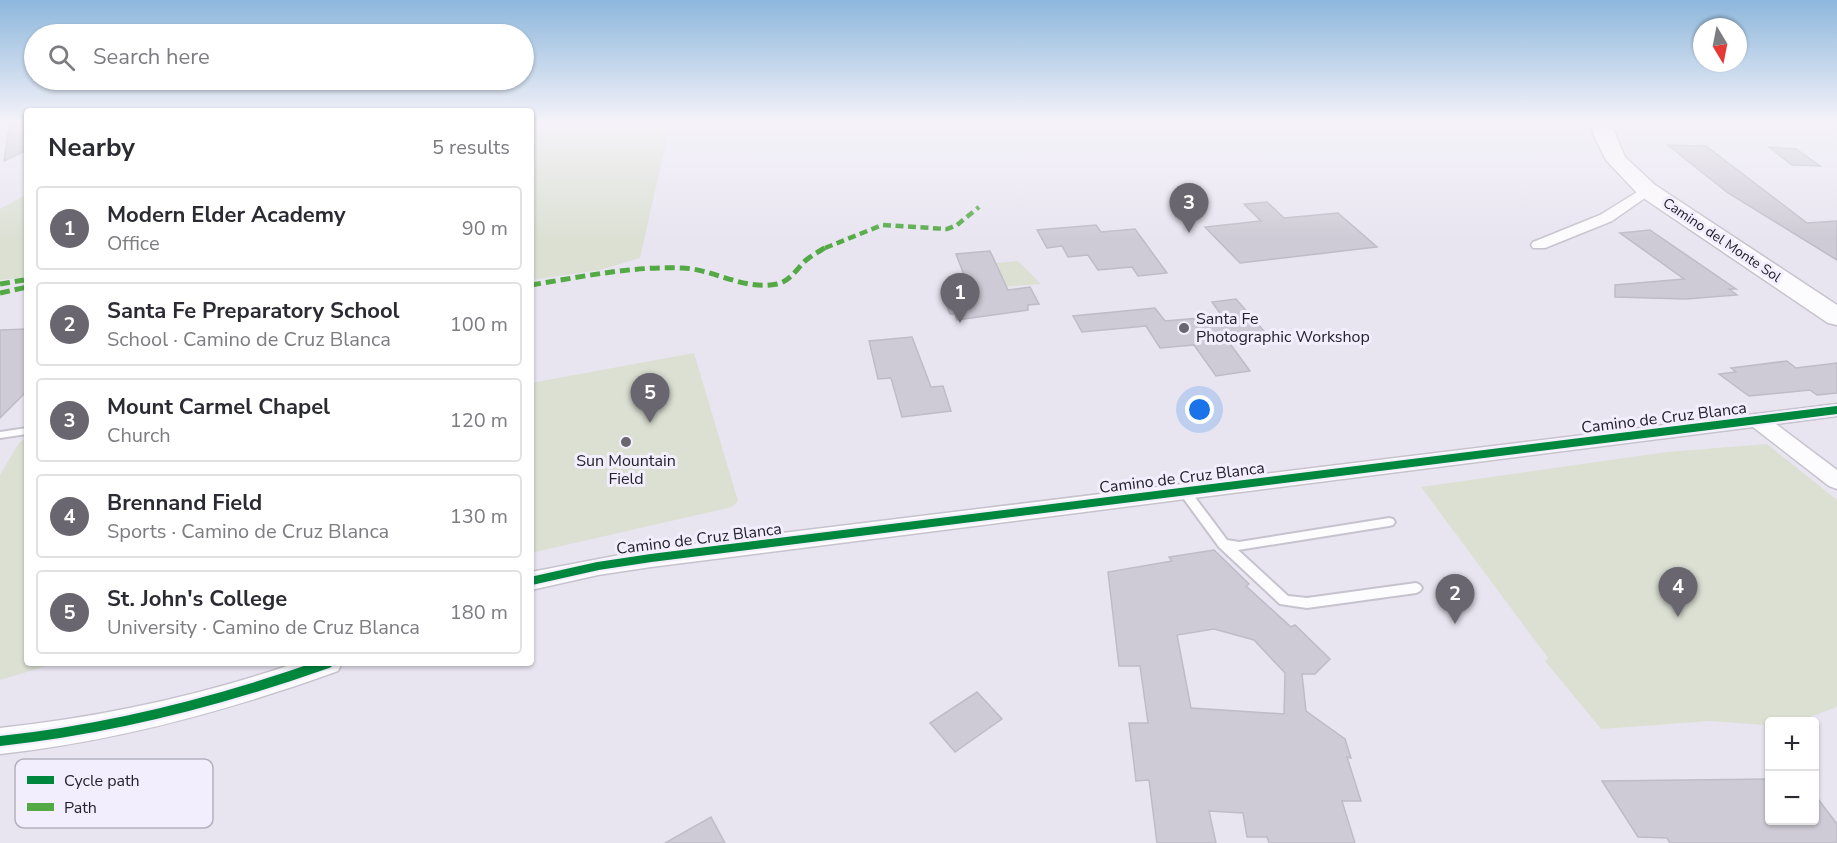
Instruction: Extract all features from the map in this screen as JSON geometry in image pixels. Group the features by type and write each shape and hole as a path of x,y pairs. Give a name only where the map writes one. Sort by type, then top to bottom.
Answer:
{"street":[{"name":"Camino del Monte Sol","path":"1617,160 1647,190 1837,317"},
{"path":"1539,245 1606,218 1647,190"},
{"name":"Camino de Cruz Blanca","path":"534,580 598,566 651,558 1837,410"},
{"path":"1757,420 1837,481"},
{"path":"0,741 83,732 141,720 256,689 320,666"}],"lane":[{"path":"0,435 24,431"},
{"path":"1184,491 1223,544 1285,601 1307,603 1416,588"},
{"path":"1223,544 1239,546 1389,522"}],"shaded area":[{"path":"534,160 662,160 640,258 600,270 534,280"},
{"path":"24,196 24,277 0,280 0,209"},
{"path":"1018,261 1041,284 1000,287 996,263"},
{"name":"Sun Mountain Field","path":"694,353 738,501 732,507 534,552 534,382"},
{"path":"24,440 24,666 47,666 0,680 0,475 19,443"},
{"path":"1767,444 1837,500 1837,707 1810,717 1765,717 1764,725 1710,721 1601,729 1545,661 1548,658 1421,487 1667,452"}],"building":[{"path":"1687,160 1725,160 1807,223 1837,221 1837,260 1728,193"},
{"path":"1786,160 1812,160 1820,166 1792,165"},
{"path":"1267,202 1284,218 1338,213 1377,247 1240,263 1205,227 1261,221 1244,204"},
{"path":"1096,225 1101,232 1135,229 1167,273 1138,276 1132,267 1098,270 1088,255 1068,257 1062,246 1047,248 1037,230"},
{"path":"1650,230 1736,289 1729,289 1737,295 1686,299 1615,297 1615,285 1684,279 1620,233"},
{"path":"990,251 1008,290 1030,287 1039,304 1028,305 1028,310 957,320 955,314 950,314 944,299 971,293 956,254"},
{"path":"1236,299 1269,337 1228,341 1250,371 1216,376 1194,345 1160,348 1146,326 1082,332 1073,316 1155,308 1165,321 1222,316 1212,302"},
{"path":"24,329 24,394 0,418 0,330"},
{"path":"912,337 931,387 943,386 951,411 902,417 891,378 878,379 869,341"},
{"path":"1787,361 1796,368 1837,363 1837,393 1817,395 1810,390 1749,396 1719,374 1736,372 1731,368"},
{"path":"1214,550 1249,584 1246,586 1291,627 1295,625 1330,659 1315,674 1302,674 1306,711 1345,739 1351,758 1347,757 1361,801 1342,801 1355,843 1269,843 1267,837 1247,837 1243,813 1209,811 1216,843 1157,843 1149,780 1136,781 1129,723 1148,723 1140,666 1119,666 1108,572 1172,561 1169,557","holes":["1214,629 1254,640 1285,673 1284,714 1191,708 1177,635"]},
{"path":"977,692 1002,719 955,752 930,723"},
{"path":"1765,779 1765,825 1819,825 1819,800 1837,824 1837,843 1670,843 1667,838 1638,837 1602,781"},
{"path":"711,817 725,843 665,843"}],"marked path":[{"path":"534,285 608,273 665,268 708,272 754,285 777,284 787,280 816,253 853,235 891,224 947,229 957,225 979,207"},
{"path":"0,284 24,280"},
{"path":"0,293 24,288"}],"cycle path":[{"path":"534,580 598,566 651,558 1837,410"},
{"path":"0,741 84,730 167,713 248,690 319,666"}],"place":[{"name":"Mount Carmel Chapel","path":"1189,233"},
{"name":"Modern Elder Academy","path":"960,323"},
{"name":"Santa Fe Photographic Workshop","path":"1184,328"},
{"name":"St. John's College","path":"650,423"},
{"name":"Sun Mountain Field","path":"626,442"},
{"name":"Brennand Field","path":"1678,617"},
{"name":"Santa Fe Preparatory School","path":"1455,624"}]}
